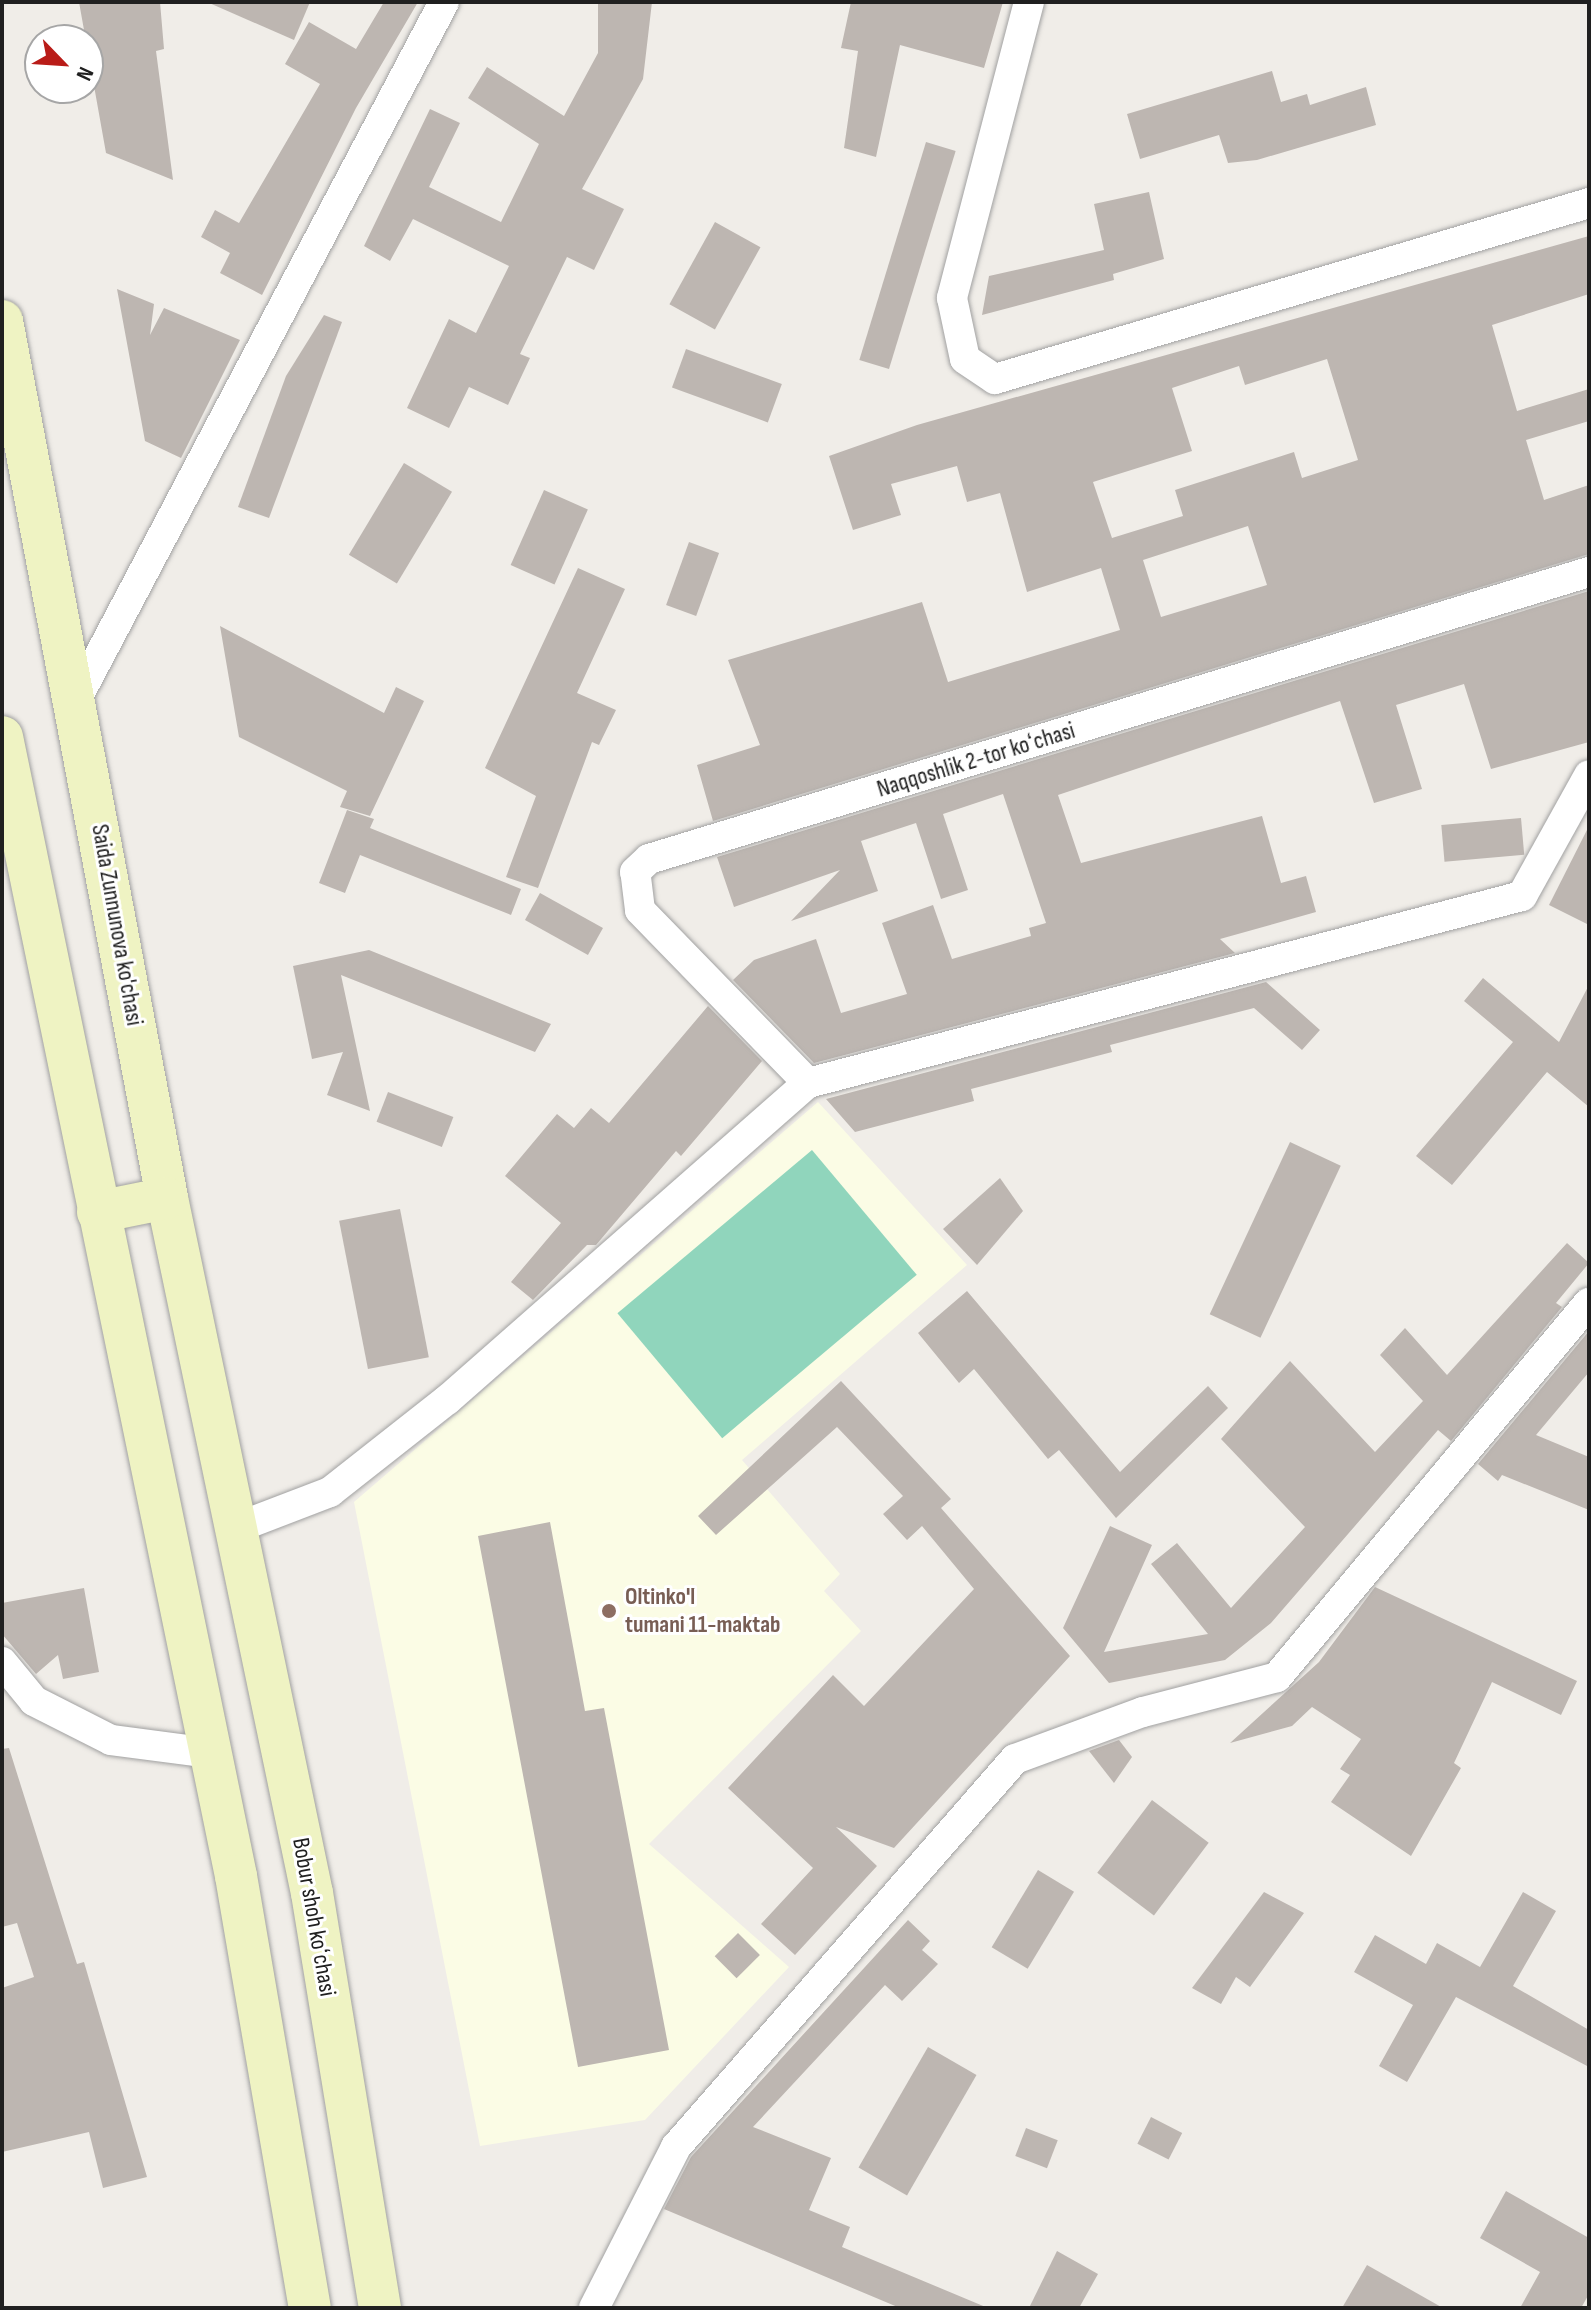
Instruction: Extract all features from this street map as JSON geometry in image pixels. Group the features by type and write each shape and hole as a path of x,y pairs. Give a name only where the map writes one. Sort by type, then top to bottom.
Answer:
{"main road":[{"name":"Saida Zunnunova ko'chasi","path":"2,321 76,700 167,1198 236,1528"},
{"path":"2,737 211,1753 310,2308"},
{"path":"98,1212 167,1198"},
{"name":"Bobur shoh koʻchasi","path":"236,1528 312,1893 380,2308"}],"street":[{"path":"76,700 444,2"},
{"path":"1029,2 952,298 965,359 995,379 1589,203"},
{"name":"Naqqoshlik 2-tor koʻchasi","path":"808,1083 640,910 635,872 649,859 1589,572"},
{"path":"236,1528 330,1492 447,1400 808,1083 1522,896 1589,775"},
{"path":"594,2308 676,2147 1015,1759 1143,1712 1277,1677 1589,1303"},
{"path":"2,1662 34,1701 111,1740 211,1753"}],"shaded area":[{"name":"Oltinko'l tumani 11-maktab","path":"818,1102 967,1265 742,1460 840,1574 824,1591 861,1631 649,1844 789,1967 645,2120 480,2146 354,1502"}],"green space":[{"path":"812,1150 917,1275 722,1438 617,1313"}],"building":[{"path":"79,2 160,2 164,49 156,51 173,180 106,153 97,104 104,104 104,24 83,24"},
{"path":"207,2 310,2 294,40"},
{"path":"384,2 418,2 356,108 262,295 220,273 230,253 201,237 215,210 239,223 320,84 285,64 309,22 356,49"},
{"path":"598,2 652,2 643,79 582,189 624,209 594,270 567,257 520,354 530,358 508,405 469,387 449,428 407,408 449,319 476,333 509,266 413,219 390,261 364,246 430,109 460,123 429,187 501,222 539,144 468,98 487,67 564,116 598,53"},
{"path":"851,2 1003,2 984,68 900,45 876,157 844,148 858,51 841,48"},
{"path":"1272,71 1281,102 1307,94 1310,105 1366,87 1376,125 1257,160 1228,163 1219,135 1140,159 1127,114"},
{"path":"926,142 956,151 889,369 859,360"},
{"path":"1149,192 1164,259 1113,274 1114,280 982,315 989,276 1104,250 1094,204"},
{"path":"715,222 760,247 715,329 669,304"},
{"path":"1589,236 1589,294 1492,325 1517,411 1589,389 1589,421 1526,440 1544,500 1589,485 1589,554 713,821 697,765 760,745 728,660 922,602 948,682 1120,630 1101,568 1027,592 1000,493 967,502 957,466 891,484 901,515 853,530 829,456 917,425","holes":["1327,359 1358,460 1302,478 1294,452 1175,490 1183,516 1112,538 1093,482 1192,451 1172,388 1239,366 1245,385","1248,526 1267,585 1161,617 1143,560"]},
{"path":"117,289 154,304 150,335 164,308 240,340 181,458 145,441"},
{"path":"324,315 342,322 269,518 238,507 286,376"},
{"path":"686,349 782,384 768,422 672,388"},
{"path":"404,463 452,492 397,584 349,555"},
{"path":"544,490 588,510 554,584 511,565"},
{"path":"689,542 719,553 696,616 666,605"},
{"path":"578,568 625,589 577,693 616,710 599,745 592,742 538,888 506,877 536,796 485,768"},
{"path":"1589,591 1589,742 1491,769 1464,684 1396,705 1422,789 1374,803 1340,701 1058,795 1081,863 1262,816 1281,883 1306,876 1316,912 1220,939 1235,953 814,1063 733,980 754,960 816,939 841,1013 907,994 882,923 933,905 952,959 1031,936 1029,928 1046,923 1003,794 943,814 968,890 941,899 916,823 861,841 878,891 791,921 840,870 734,907 717,857"},
{"path":"220,626 384,713 396,687 424,701 370,816 340,807 347,791 239,737"},
{"path":"347,810 374,819 370,828 521,889 511,915 360,855 345,893 319,883"},
{"path":"1521,818 1524,855 1445,862 1441,825"},
{"path":"1589,826 1589,925 1549,905"},
{"path":"540,893 603,928 588,955 525,920"},
{"path":"369,950 551,1024 535,1052 341,975 370,1111 327,1095 343,1052 312,1059 293,966"},
{"path":"1483,978 1559,1042 1589,985 1589,1107 1547,1072 1452,1185 1416,1156 1513,1042 1464,1001"},
{"path":"1266,982 1320,1030 1302,1050 1254,1008 1110,1045 1112,1052 971,1089 974,1101 855,1132 826,1099"},
{"path":"708,1006 762,1061 681,1156 676,1151 596,1245 587,1245 533,1300 511,1282 561,1223 505,1176 557,1114 574,1128 591,1108 609,1123"},
{"path":"388,1092 453,1117 442,1147 377,1122"},
{"path":"1290,1142 1341,1166 1260,1338 1210,1314"},
{"path":"1000,1178 1023,1211 977,1265 943,1229"},
{"path":"400,1209 429,1357 368,1369 339,1221"},
{"path":"1567,1243 1589,1263 1556,1303 1562,1307 1451,1441 1438,1430 1271,1623 1225,1660 1109,1683 1063,1628 1110,1526 1152,1545 1104,1652 1208,1634 1151,1564 1177,1543 1231,1608 1305,1527 1221,1439 1290,1361 1375,1452 1423,1401 1380,1355 1405,1328 1447,1375"},
{"path":"967,1291 1120,1472 1208,1386 1228,1408 1116,1518 1059,1450 1048,1459 974,1369 959,1383 918,1333"},
{"path":"1589,1331 1589,1372 1536,1435 1589,1457 1589,1510 1502,1475 1498,1481 1478,1464"},
{"path":"841,1381 951,1499 941,1508 1070,1656 894,1848 836,1827 877,1866 795,1955 761,1924 813,1868 728,1788 833,1675 864,1706 974,1589 922,1526 907,1540 883,1514 903,1496 837,1427 716,1535 698,1516"},
{"path":"550,1522 585,1711 604,1708 669,2050 578,2067 478,1536"},
{"path":"1375,1587 1577,1681 1561,1715 1492,1682 1454,1763 1461,1768 1411,1856 1331,1802 1350,1775 1340,1769 1361,1739 1312,1707 1292,1726 1230,1743 1319,1662"},
{"path":"84,1588 99,1672 63,1679 58,1655 36,1674 2,1634 2,1603"},
{"path":"1119,1740 1132,1757 1114,1783 1089,1751"},
{"path":"9,1748 77,1964 84,1962 147,2177 103,2188 89,2132 2,2152 2,1988 34,1977 17,1923 2,1927 2,1749"},
{"path":"1152,1800 1209,1843 1154,1915 1097,1873"},
{"path":"1038,1870 1074,1892 1028,1969 992,1947"},
{"path":"1264,1892 1304,1913 1250,1987 1236,1977 1221,2004 1192,1988"},
{"path":"1523,1892 1556,1911 1513,1986 1589,2030 1589,2067 1456,1997 1407,2082 1379,2066 1413,2005 1354,1972 1375,1935 1426,1964 1437,1943 1480,1967"},
{"path":"908,1920 930,1941 922,1950 938,1964 902,2001 885,1985 753,2127 831,2158 809,2210 850,2227 842,2247 988,2308 900,2308 664,2209 691,2157"},
{"path":"738,1933 760,1955 737,1978 715,1956"},
{"path":"928,2047 976,2075 907,2195 859,2167"},
{"path":"1151,2117 1182,2133 1169,2160 1137,2144"},
{"path":"1026,2128 1058,2140 1047,2168 1015,2156"},
{"path":"1506,2191 1589,2238 1589,2294 1581,2308 1520,2308 1540,2272 1480,2238"},
{"path":"1057,2251 1098,2274 1079,2308 1029,2308"},
{"path":"1367,2265 1443,2308 1342,2308"}],"place":[{"name":"Oltinko'l tumani 11-maktab","path":"609,1611"}]}
